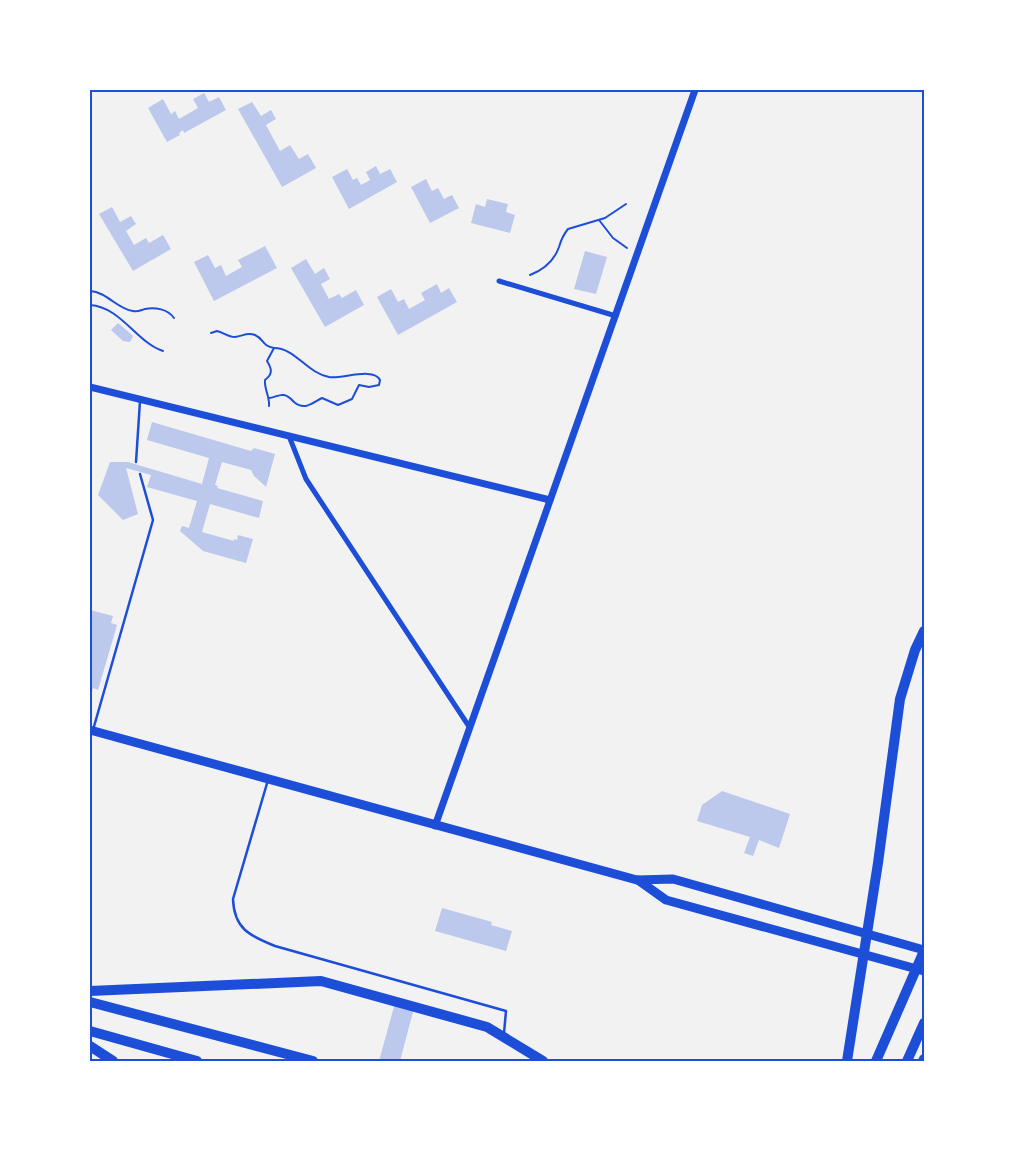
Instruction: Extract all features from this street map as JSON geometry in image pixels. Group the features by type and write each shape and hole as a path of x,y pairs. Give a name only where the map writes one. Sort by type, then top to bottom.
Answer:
{"highway":[{"path":"847,1061 878,863 900,699 915,650 924,631"},
{"path":"876,1061 924,951"},
{"path":"90,992 321,981 487,1027 543,1061"},
{"path":"90,1002 313,1061"},
{"path":"907,1061 924,1023"},
{"path":"90,1031 197,1061"},
{"path":"90,1046 113,1061"}],"main road":[{"path":"91,731 637,880 673,879 924,951"},
{"path":"637,880 666,900 924,971"}],"street":[{"path":"435,826 695,90"},
{"path":"499,282 616,316"},
{"path":"90,387 550,500"},
{"path":"289,436 306,479 470,728"}],"lane":[{"path":"136,462 140,399"},
{"path":"91,731 153,520 140,474"},
{"path":"268,780 233,899 238,924 261,940 275,946 506,1012 504,1037"}],"path":[{"path":"530,275 544,268 555,256 568,229 614,214 626,204"},
{"path":"599,220 613,238 628,248"},
{"path":"90,291 102,295 132,311 155,308 171,314 174,318"},
{"path":"90,305 110,311 144,340 164,351"},
{"path":"211,333 216,331 232,337 253,335 258,337 264,345 280,348 318,374 329,377 371,373 380,377 379,385 359,385 352,399 338,405 322,398 313,405 306,407 296,403 284,394 269,398"},
{"path":"269,406 265,380 270,376 272,369 267,360 274,348"}],"building":[{"path":"204,93 209,102 219,97 226,110 184,133 183,130 179,133 180,135 167,142 148,108 163,99 171,114 175,111 179,119 198,108 193,99"},
{"path":"252,102 261,116 271,110 276,119 266,125 280,151 290,145 299,159 308,154 316,168 282,187 238,109"},
{"path":"376,166 380,174 390,169 397,182 349,209 332,177 347,169 353,180 357,178 361,185 370,180 366,172"},
{"path":"426,179 432,191 438,188 444,199 452,195 459,208 430,223 411,187"},
{"path":"487,199 508,204 506,212 515,215 510,233 471,223 476,204 485,207"},
{"path":"112,207 120,222 131,216 136,224 126,231 134,245 146,238 149,243 163,235 171,249 133,271 99,214"},
{"path":"265,246 277,268 214,301 194,262 208,255 215,268 221,265 226,276 242,267 238,260"},
{"path":"585,251 607,257 596,294 574,289"},
{"path":"306,259 315,274 324,268 330,279 321,284 329,299 339,294 342,298 356,290 364,305 325,327 291,268"},
{"path":"437,284 441,293 449,288 457,302 398,335 377,297 391,289 398,302 404,299 409,309 425,300 421,293"},
{"path":"118,323 133,336 131,341 123,341 111,330"},
{"path":"152,422 251,451 254,448 275,454 266,487 254,476 251,470 222,462 215,485 218,486 217,488 263,501 259,518 210,504 202,532 234,541 234,539 237,540 238,535 253,539 246,563 203,551 180,531 182,526 189,528 197,501 147,487 151,475 126,468 138,514 123,520 98,495 110,462 128,462 202,484 209,458 147,440"},
{"path":"90,610 113,616 111,623 117,625 98,690 93,688 91,695"},
{"path":"722,791 790,814 779,848 759,840 753,856 744,853 750,837 697,821 702,805"},
{"path":"442,908 492,922 491,925 512,931 506,951 435,931"},
{"path":"395,1003 414,1008 400,1061 379,1061"}]}
